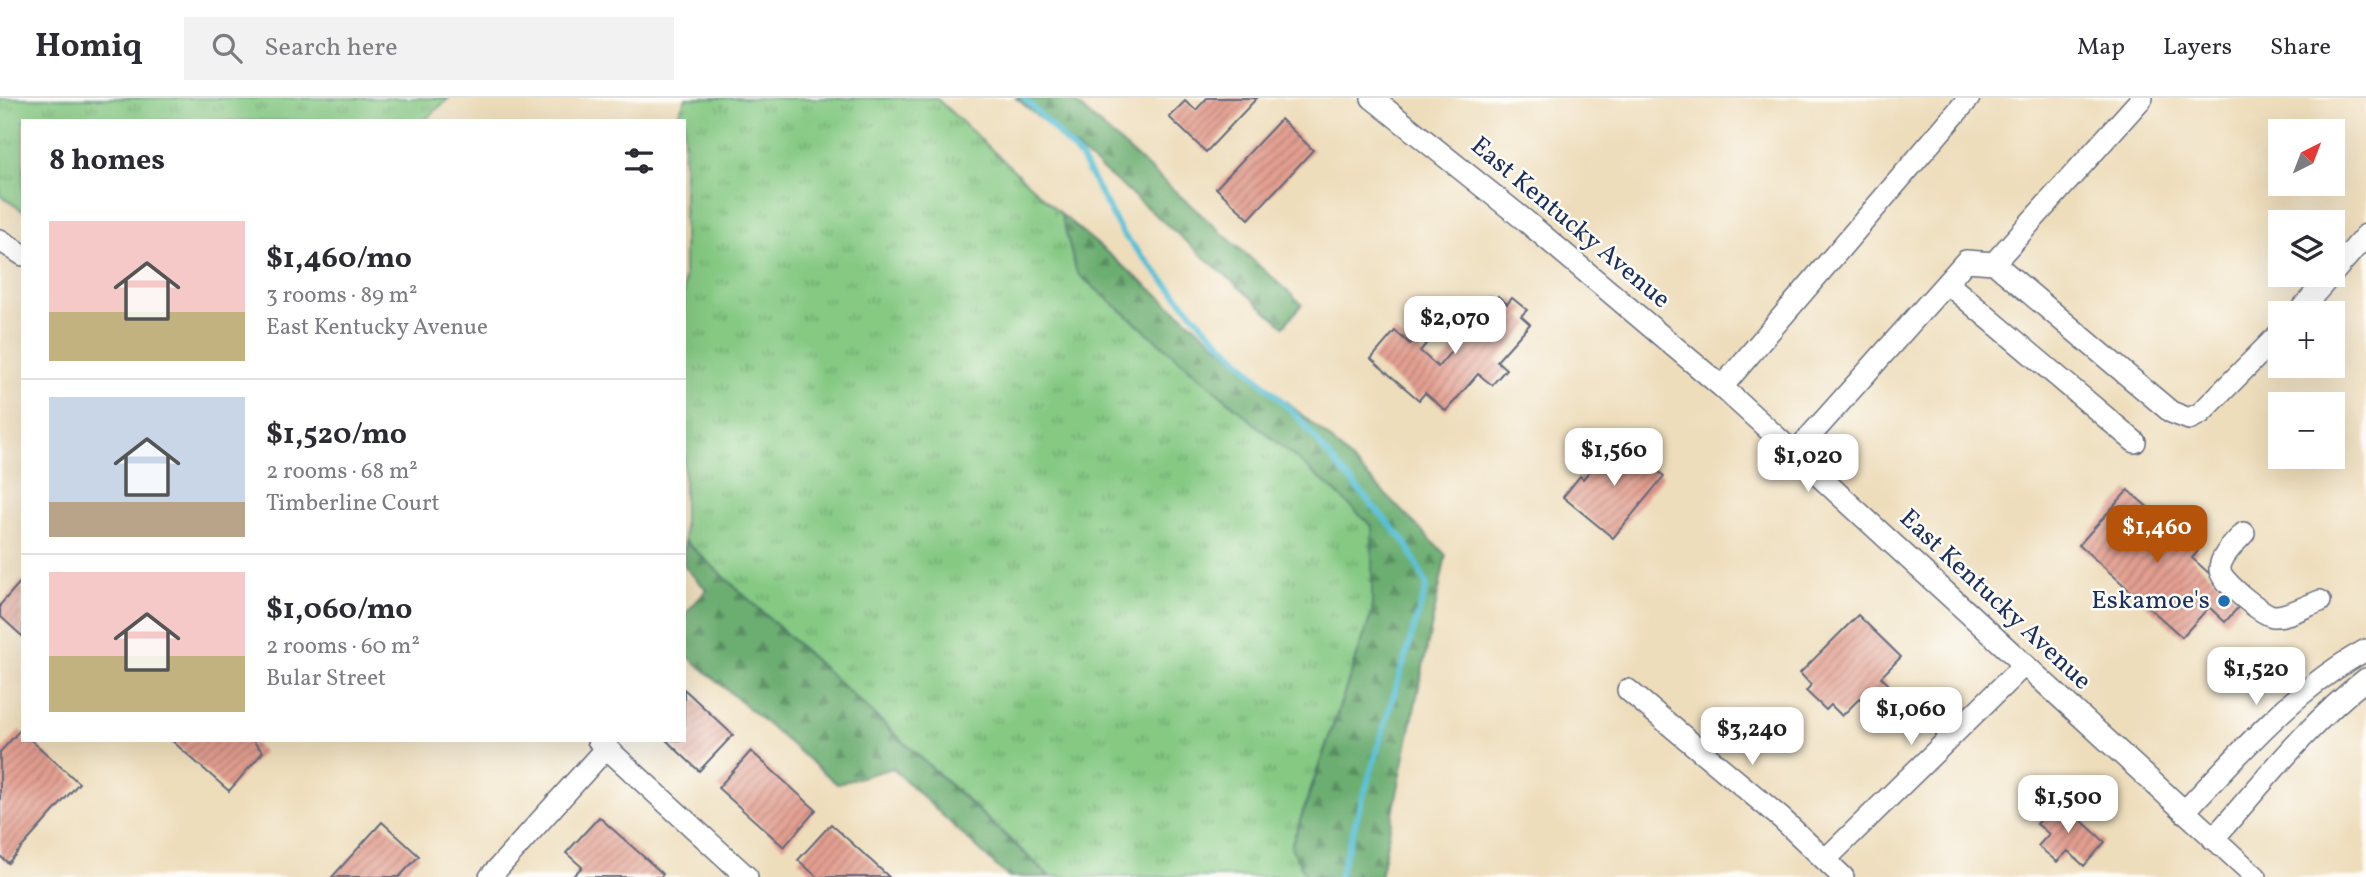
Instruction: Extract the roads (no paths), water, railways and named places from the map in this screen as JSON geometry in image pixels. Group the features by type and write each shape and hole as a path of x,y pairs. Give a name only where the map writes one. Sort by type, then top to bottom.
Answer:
{"street":[{"name":"East Kentucky Avenue","path":"1371,98 1527,222 1722,387 2256,877"},
{"path":"1722,387 1969,98"},
{"path":"1994,263 2142,98"},
{"path":"2345,259 2366,235"},
{"path":"0,240 21,254"},
{"path":"1794,454 1966,261 1994,263 2171,412 2189,419 2201,413 2268,345"},
{"path":"1947,283 2135,442"},
{"path":"2308,301 2321,287"},
{"path":"2244,533 2220,566 2220,573 2231,585 2260,611 2269,615 2281,615 2319,601"},
{"path":"2184,813 2271,722 2311,688 2366,650"},
{"path":"1826,859 2024,666"},
{"path":"2213,839 2320,719 2366,679"},
{"path":"1628,690 1782,819 1843,877"},
{"path":"490,877 602,744 747,877"}],"waterway":[{"path":"1024,98 1081,158 1122,233 1203,325 1298,417 1406,543 1427,585 1339,877"}],"place":[{"name":"Eskamoe's","path":"2224,601"}]}
